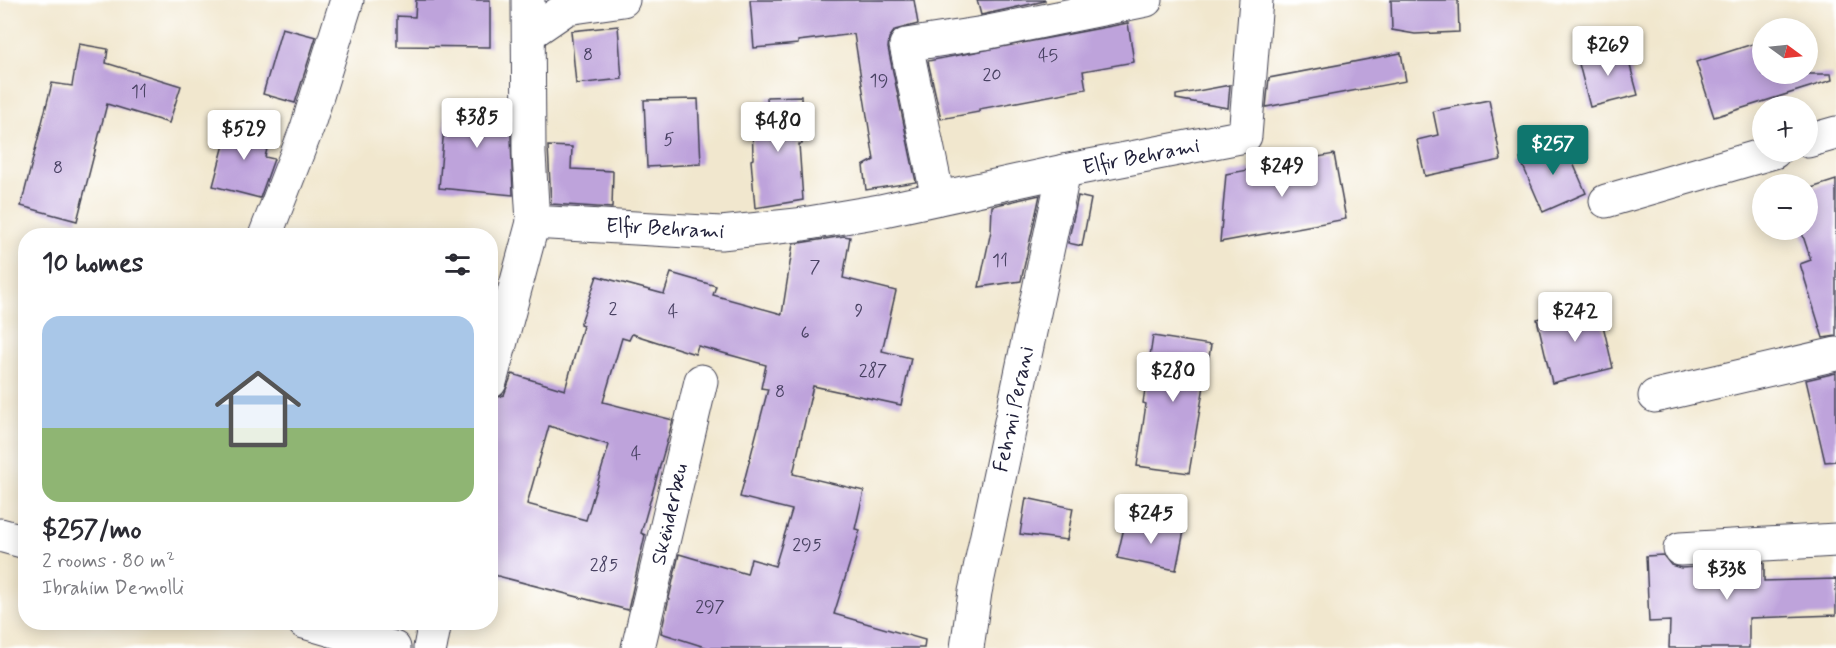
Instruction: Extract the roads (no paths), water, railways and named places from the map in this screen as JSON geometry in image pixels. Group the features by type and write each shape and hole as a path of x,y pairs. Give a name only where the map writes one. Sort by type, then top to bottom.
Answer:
{"street":[{"path":"268,228 307,128 347,0"},
{"path":"498,352 533,222 529,154 528,0"},
{"path":"530,34 567,8 623,0"},
{"path":"938,198 906,45 984,33 1146,0"},
{"name":"Elfir Behrami","path":"533,222 721,233 807,223 1245,136 1256,0"},
{"path":"1818,138 1836,133"},
{"path":"1606,201 1752,158"},
{"name":"Fehmi Perani","path":"967,648 975,592 1064,171"},
{"path":"1655,396 1836,354"},
{"name":"Skënderbeu","path":"638,648 701,381"},
{"path":"0,535 18,540"},
{"path":"1680,549 1836,540"},
{"path":"332,630 394,648"},
{"path":"430,648 433,630"}]}
